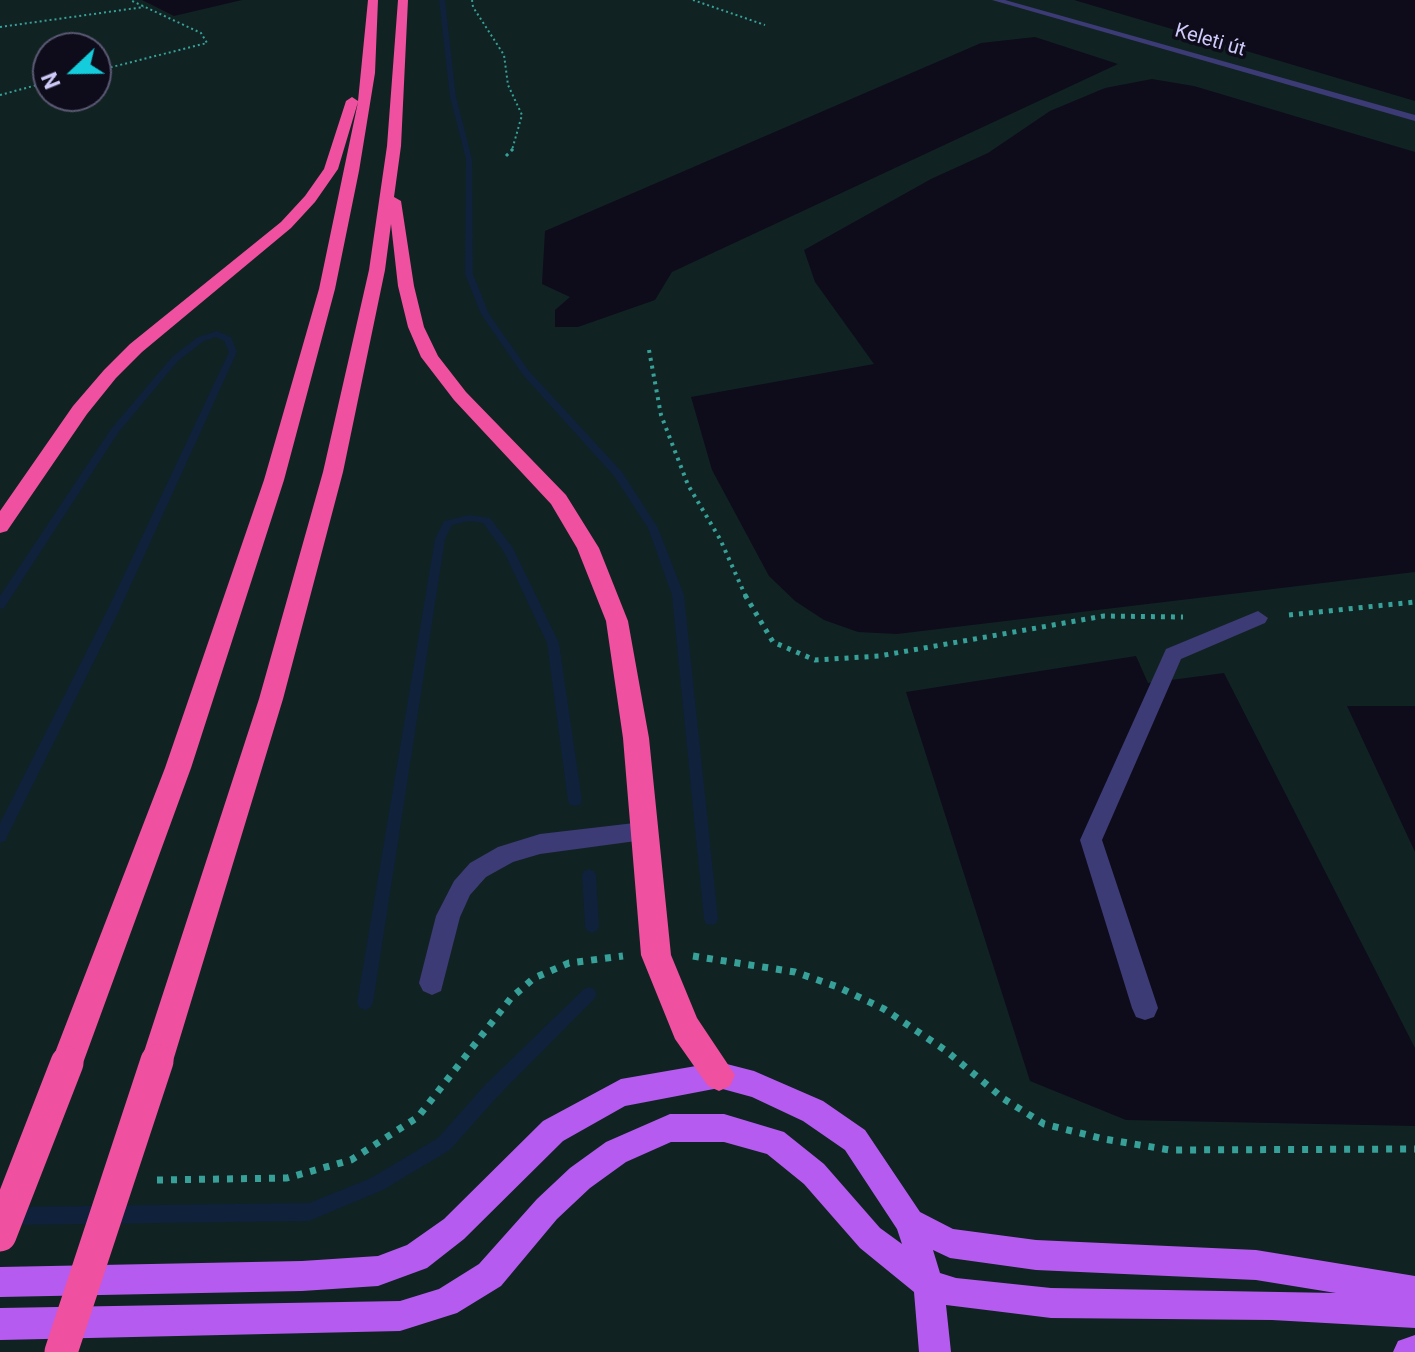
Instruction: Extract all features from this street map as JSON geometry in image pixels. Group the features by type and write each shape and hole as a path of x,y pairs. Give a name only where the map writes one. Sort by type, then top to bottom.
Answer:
{"highway":[{"path":"0,1235 178,768 274,480 327,289 369,73 373,0"},
{"path":"61,1352 271,699 333,472 377,270 401,74 403,0"},
{"path":"0,526 71,422 110,374 136,348 286,225 310,199 331,169 349,105 369,73"},
{"path":"390,179 405,262 406,286 416,327 430,357 460,396 559,500 588,548 617,621 636,738 656,955 686,1028 719,1075"}],"main road":[{"path":"0,1282 302,1276 378,1271 416,1257 454,1229 553,1131 621,1093 719,1075 754,1084 813,1111 855,1140 910,1222 928,1284 935,1352"},
{"path":"0,1324 400,1316 446,1302 490,1275 547,1209 580,1178 616,1152 670,1128 724,1128 774,1142 814,1174 870,1238 928,1284 956,1293 1051,1303 1272,1305 1415,1313"},
{"path":"910,1222 950,1243 1036,1255 1256,1265 1415,1291"},
{"path":"1409,1352 1415,1351"}],"street":[{"name":"Keleti út","path":"996,0 1415,118"},
{"path":"1145,1008 1091,840 1173,654 1258,618"},
{"path":"432,983 448,916 462,888 478,870 506,854 540,844 643,832"}],"path":[{"path":"112,67 207,43 201,33 130,0"},
{"path":"472,0 473,7 504,55 508,85 522,115 514,148 506,156"},
{"path":"693,0 765,25"},
{"path":"0,27 145,7"},
{"path":"0,95 32,86"},
{"path":"649,350 661,415 688,485 720,539 750,607 773,642 815,660 879,656 1104,616 1197,617"},
{"path":"1258,618 1415,602"}],"green space":[{"path":"0,0 142,0 174,16 242,0 1074,0 1415,101 1415,152 1194,86 1152,79 1105,88 1050,111 988,153 931,179 804,250 815,282 874,364 691,397 712,470 769,576 795,601 824,620 858,632 897,634 1415,572 1415,706 1347,706 1415,852 1415,1048 1224,673 1148,683 1136,656 906,692 1030,1081 1126,1120 1415,1126 1415,1352 0,1352","holes":["1035,37 1118,64 672,272 655,300 578,327 555,327 555,310 570,297 542,284 545,231 981,43"]}],"waterway":[{"path":"442,0 453,97 469,159 469,274 485,314 526,373 618,474 653,528 678,595 711,919"},
{"path":"0,605 114,431 175,359 201,339 217,334 228,339 233,352 113,611 0,837"},
{"path":"365,1003 440,539 448,523 469,518 486,520 509,551 553,643 575,801"},
{"path":"589,875 592,926"},
{"path":"11,1216 309,1212 377,1184 444,1144 491,1091 589,994"}]}
